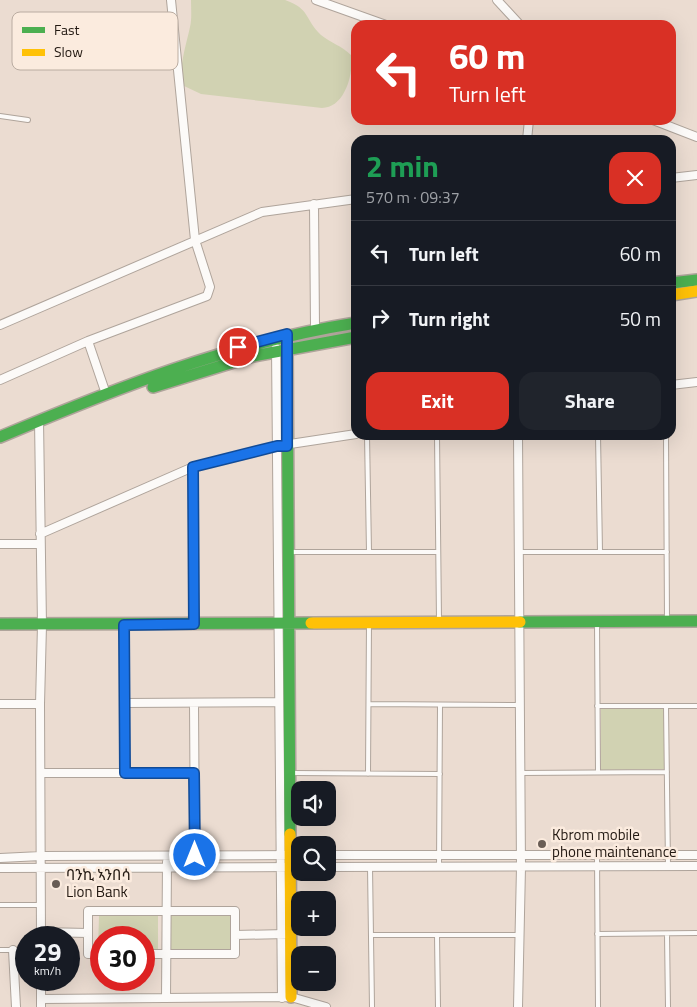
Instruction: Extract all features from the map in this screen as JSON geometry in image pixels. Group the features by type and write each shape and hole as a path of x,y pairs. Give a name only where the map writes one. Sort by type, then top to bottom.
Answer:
{"main road":[{"path":"676,282 697,280"},
{"path":"676,294 697,292"},
{"path":"0,447 39,425 106,394 188,362 281,335 351,324"},
{"path":"281,335 284,624 290,773 290,861 286,934 286,998"},
{"path":"0,437 177,378 282,348 351,338"},
{"path":"0,624 124,625 697,621"}],"street":[{"path":"316,0 372,20"},
{"path":"497,0 515,20"},
{"path":"0,380 88,341 207,296 210,287 195,240 178,70"},
{"path":"666,125 697,137"},
{"path":"676,177 697,175"},
{"path":"0,324 262,212 351,200"},
{"path":"314,204 315,328"},
{"path":"88,341 106,394"},
{"path":"676,384 697,382"},
{"path":"39,425 42,625 40,704 41,926"},
{"path":"40,534 193,467 282,446 351,435"},
{"path":"518,440 521,855 518,1007"},
{"path":"193,467 194,624"},
{"path":"0,544 40,544"},
{"path":"284,624 280,702 290,861"},
{"path":"124,625 125,773"},
{"path":"125,703 280,702"},
{"path":"194,703 195,855"},
{"path":"0,704 40,704"},
{"path":"41,774 194,773"},
{"path":"166,998 167,855"},
{"path":"0,858 195,855 290,861"},
{"path":"336,855 697,855"},
{"path":"0,868 167,868 290,861"},
{"path":"336,867 697,866"},
{"path":"90,954 88,954 88,911 235,911 235,954 155,954"},
{"path":"80,933 88,933"},
{"path":"235,935 286,934"},
{"path":"13,950 16,1007"},
{"path":"41,1003 166,998 286,998 326,1007"}],"lane":[{"path":"0,116 28,120"},
{"path":"367,440 369,552"},
{"path":"437,440 439,623"},
{"path":"598,440 600,552"},
{"path":"666,440 667,621"},
{"path":"283,552 438,552"},
{"path":"518,552 667,552"},
{"path":"596,622 598,772"},
{"path":"368,774 369,623"},
{"path":"369,704 520,705"},
{"path":"439,868 440,705"},
{"path":"597,706 697,706"},
{"path":"666,706 668,866"},
{"path":"520,773 667,772"},
{"path":"290,773 440,774"},
{"path":"597,855 598,1007"},
{"path":"370,867 372,1007"},
{"path":"0,905 41,905"},
{"path":"597,934 697,933"},
{"path":"667,934 668,1007"},
{"path":"371,935 519,935"},
{"path":"438,935 438,1007"},
{"path":"0,950 13,950"}],"green space":[{"path":"191,0 285,0 293,3 303,11 321,35 351,55 351,71 346,88 337,102 322,108 201,94 182,85 181,78 182,63 191,21"},
{"path":"601,709 664,709 664,769 601,770"},
{"path":"99,916 158,916 158,950 155,950 155,926 99,926"},
{"path":"171,916 230,916 230,949 171,949"}],"traffic: fast":[{"path":"676,282 697,280"},
{"path":"0,437 87,401 174,369 263,342 351,324"},
{"path":"153,387 253,356 351,338"},
{"path":"287,342 290,834"},
{"path":"520,622 697,621"},
{"path":"0,624 311,623"}],"traffic: slow":[{"path":"676,294 697,291"},
{"path":"311,623 520,622"},
{"path":"290,834 291,997"}],"place":[{"name":"Kbrom mobile phone maintenance","path":"542,844"},
{"name":"ባንኪ ኣንበሳ Lion Bank","path":"56,884"}],"route":[{"path":"195,855 194,773 125,773 124,625 194,624 193,467 277,446 287,446 287,334 238,347"}]}
